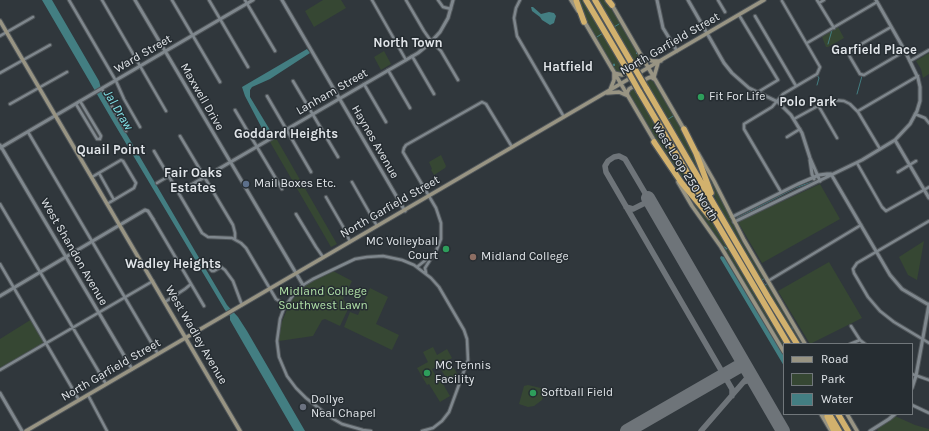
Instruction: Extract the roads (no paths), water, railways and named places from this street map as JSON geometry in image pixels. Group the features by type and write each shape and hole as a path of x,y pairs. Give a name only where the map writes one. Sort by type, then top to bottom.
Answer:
{"highway":[{"path":"576,0 584,22"},
{"path":"586,0 787,343"},
{"path":"595,0 797,343"},
{"path":"684,129 696,153 721,215"},
{"path":"654,142 681,182 723,234"},
{"path":"826,415 832,431"},
{"path":"830,415 839,431"},
{"path":"839,415 848,431"}],"main road":[{"name":"West Loop 250 North","path":"571,0 692,206 721,247 783,350"},
{"name":"North Garfield Street","path":"26,431 764,0"},
{"name":"West Loop 250 North","path":"610,2 714,181 734,222 804,343"},
{"name":"West Wadley Avenue","path":"0,22 240,431"},
{"path":"642,57 647,60 660,61 655,78 648,78 629,89 627,92 628,96 619,92 607,92 613,84 614,73 622,75 641,64 642,57"},
{"path":"822,415 832,431"},
{"path":"848,415 857,431"}],"street":[{"path":"69,0 116,81 124,99 140,127"},
{"path":"102,0 166,112"},
{"name":"Maxwell Drive","path":"135,0 295,274 303,285"},
{"path":"172,0 220,82"},
{"path":"209,0 248,67"},
{"name":"Ward Street","path":"1,147 166,52 246,2 253,0"},
{"name":"Haynes Avenue","path":"282,0 404,211"},
{"path":"372,0 406,60"},
{"path":"406,0 424,31 441,51 458,80"},
{"path":"438,0 443,6 451,9"},
{"name":"Lanham Street","path":"179,192 412,56 431,41 445,24 453,0"},
{"path":"520,0 515,11 514,18 517,36 564,118"},
{"path":"657,0 663,28 677,51"},
{"path":"688,0 732,72 742,83 776,101 785,108 794,119 806,142 811,169 816,183"},
{"path":"718,0 725,12"},
{"path":"824,0 818,2 834,28"},
{"path":"781,192 743,127 746,122 772,107 782,95 819,72 820,64 782,1"},
{"path":"732,217 781,192 818,176 831,174 856,163 880,149 895,140 906,129 919,105 920,94 918,76 876,1 834,28 807,43"},
{"path":"246,2 275,50"},
{"path":"739,15 778,80 758,92"},
{"path":"756,16 796,86"},
{"path":"0,36 33,17"},
{"path":"891,27 851,50 849,54 850,57 860,74 864,75 905,51"},
{"path":"0,73 50,45"},
{"path":"910,61 929,50"},
{"path":"412,56 434,94"},
{"path":"388,70 410,108"},
{"path":"10,104 67,72"},
{"path":"858,111 918,76"},
{"path":"293,81 338,157"},
{"path":"364,84 386,122"},
{"path":"102,89 126,131"},
{"path":"267,96 311,172"},
{"path":"794,119 829,100 838,100 850,104 858,111 880,149"},
{"path":"76,104 98,139 100,139 101,136 80,101"},
{"path":"427,274 425,268 439,245 442,229 439,213 403,152 406,145 482,102 486,104 512,148"},
{"path":"818,105 837,138"},
{"path":"235,110 282,189"},
{"path":"915,114 925,118 929,123"},
{"path":"786,137 800,129"},
{"path":"28,132 158,354"},
{"path":"180,136 233,225 235,239"},
{"path":"895,140 929,198"},
{"name":"West Shandon Avenue","path":"1,147 132,370"},
{"path":"154,151 205,236 235,239 241,243 246,248 276,299 286,305"},
{"path":"810,158 820,181"},
{"path":"92,177 121,160 136,183 134,188 107,204"},
{"path":"898,172 916,161"},
{"path":"856,163 882,207 886,211 929,187"},
{"path":"99,173 114,200"},
{"path":"734,222 794,192 829,177 831,174"},
{"path":"831,174 889,274 902,289 929,305 913,385"},
{"path":"157,183 169,176"},
{"path":"352,182 377,226"},
{"path":"326,197 345,230 350,242"},
{"path":"0,204 106,385"},
{"path":"0,296 145,210 148,211 153,219 204,306"},
{"path":"296,214 323,257"},
{"path":"929,221 857,263 854,268 854,274 868,297 880,311 894,322 929,342"},
{"path":"768,280 861,225"},
{"path":"417,268 433,255"},
{"path":"371,431 342,424 330,417 306,398 289,380 281,363 277,343 280,319 286,305 303,285 355,259 383,256 414,265 427,274 439,287 464,330 468,346 468,360 448,413 442,421 433,428 423,431"},
{"path":"0,264 80,400"},
{"path":"221,266 234,281 242,305"},
{"path":"0,370 153,281"},
{"path":"165,302 191,284"},
{"path":"851,326 864,343"},
{"path":"852,343 860,340"},
{"path":"913,374 929,380"},
{"path":"0,393 22,431"},
{"path":"88,395 107,431"},
{"path":"913,405 929,413"},
{"path":"870,431 894,415"}],"water":[{"path":"42,0 52,0 99,81 102,92 195,251 227,305 238,317 247,331 305,431 294,431 230,320 230,316 225,310"},
{"path":"531,7 541,14 549,12 554,13 556,16 554,23 550,25 542,20 532,11"},
{"path":"307,49 310,53 270,79 252,87 250,90 250,97 273,135 267,138 245,96 242,87"},
{"path":"721,256 724,257 783,354 783,364 720,258"}],"waterway":[{"path":"614,27 619,24"},
{"path":"828,44 832,30"},
{"path":"597,37 603,33"},
{"path":"637,52 638,53 637,54 636,53 637,52"},
{"path":"614,64 615,65 614,66 613,65 614,64"},
{"path":"817,75 819,78 817,85"},
{"path":"857,94 862,76"},
{"path":"667,120 673,116"},
{"path":"652,128 657,126"},
{"path":"813,171 815,175"},
{"path":"697,180 697,181 696,182 696,181 697,180"},
{"path":"737,218 795,188 812,182"},
{"path":"689,184 690,185 689,186 688,185 689,184"},
{"path":"724,247 725,247 727,249 725,249 724,247"},
{"path":"765,278 768,283 765,285 762,280 765,278"},
{"path":"793,326 794,328 792,328 793,326"}],"place":[{"name":"Fit For Life","path":"701,97"},
{"name":"Mail Boxes Etc.","path":"246,184"},
{"name":"MC Volleyball Court","path":"446,249"},
{"name":"Midland College","path":"473,257"},
{"name":"MC Tennis Facility","path":"427,373"},
{"name":"Softball Field","path":"533,393"},
{"name":"Dollye Neal Chapel","path":"303,407"}],"district":[{"name":"North Town","path":"408,43"},
{"name":"Garfield Place","path":"874,50"},
{"name":"Hatfield","path":"568,67"},
{"name":"Polo Park","path":"808,102"},
{"name":"Goddard Heights","path":"286,134"},
{"name":"Quail Point","path":"111,150"},
{"name":"Fair Oaks Estates","path":"193,180"},
{"name":"Wadley Heights","path":"173,264"}],"water label":[{"name":"Jal Draw","path":"118,110"}],"park label":[{"name":"Midland College Southwest Lawn","path":"323,299"}]}
